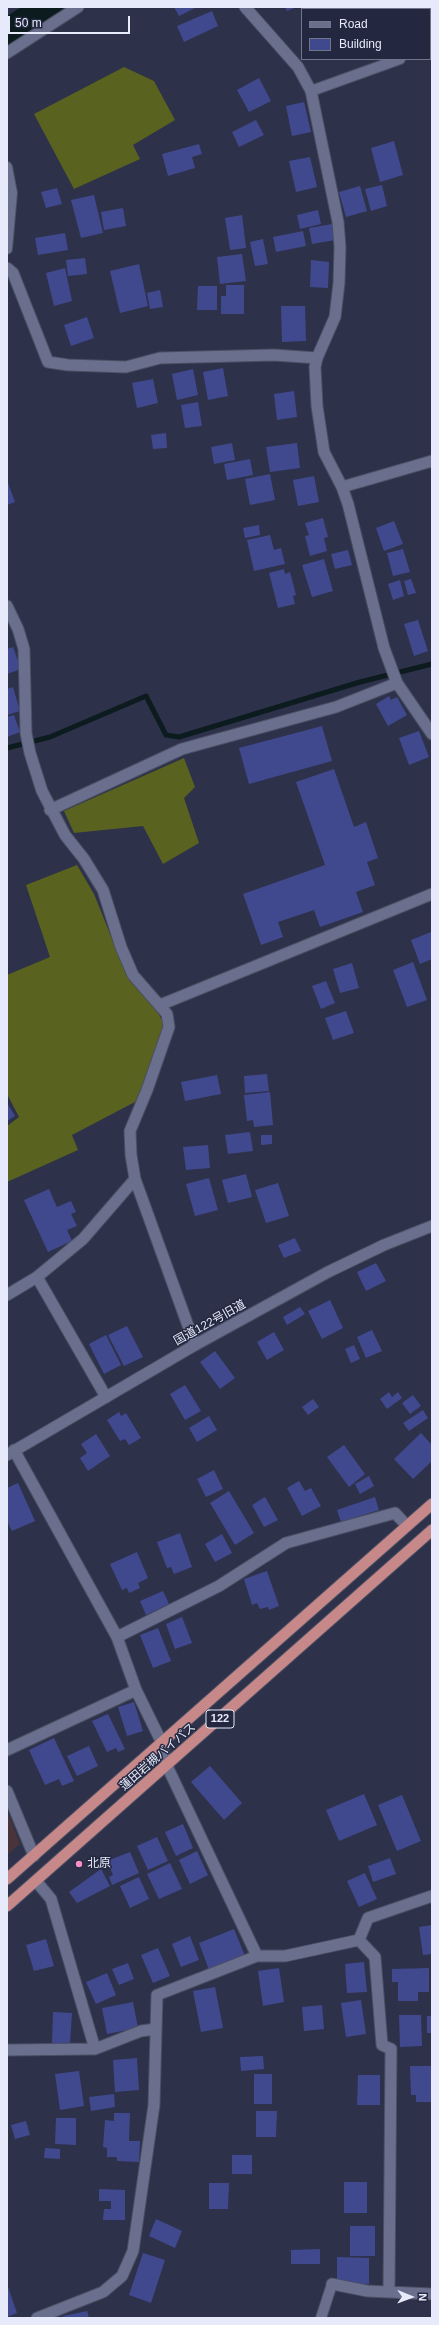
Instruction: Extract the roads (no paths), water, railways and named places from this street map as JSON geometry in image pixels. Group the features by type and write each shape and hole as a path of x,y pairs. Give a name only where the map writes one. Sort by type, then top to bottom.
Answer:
{"highway":[{"name":"蓮田岩槻バイパス","path":"7,1879 432,1504"},
{"name":"蓮田岩槻バイパス","path":"7,1906 168,1766 432,1530"}],"street":[{"path":"7,53 78,7"},
{"path":"245,7 298,67 310,91 338,222 340,247 339,283 335,317 317,358 315,367 317,406 324,452 342,487 384,648 397,683 432,734"},
{"path":"7,268 13,273 48,362 68,365 126,367 160,358 274,355 317,358"},
{"path":"342,487 432,461"},
{"path":"7,606 18,629 24,649 26,733 30,753 50,810 65,836 84,859 103,890 121,947 133,975 167,1014 169,1028 148,1090 130,1131 131,1155 135,1179 195,1345"},
{"path":"50,810 182,749 336,707 397,683"},
{"path":"160,1005 432,894"},
{"path":"7,1295 37,1277 84,1239 135,1179"},
{"name":"国道122号旧道","path":"10,1452 195,1345 328,1272 384,1245 432,1226"},
{"path":"37,1277 106,1397"},
{"path":"10,1452 117,1637 136,1690 161,1742 168,1766 257,1956"},
{"path":"117,1637 220,1586 286,1543 395,1513 407,1526"},
{"path":"7,1750 136,1690"},
{"path":"7,1791 34,1856"},
{"path":"36,1880 50,1899 95,2049"},
{"path":"359,1940 368,1918 432,1896"},
{"path":"37,2318 103,2292 122,2276 133,2251 154,2106 157,1995 257,1956 285,1956 359,1940"},
{"path":"359,1940 375,1957 382,2045 391,2049 389,2292"},
{"path":"7,2050 95,2049 141,2031 156,2028"},
{"path":"332,2284 389,2292 432,2294"}],"lane":[{"path":"310,91 397,60"},
{"path":"7,167 12,193 7,249"},
{"path":"321,2318 332,2284"}],"waterway":[{"path":"7,33 49,7"},
{"path":"7,748 50,737 146,696 166,735 179,737 360,682 432,664"}],"place":[{"name":"北原","path":"79,1864"}]}
